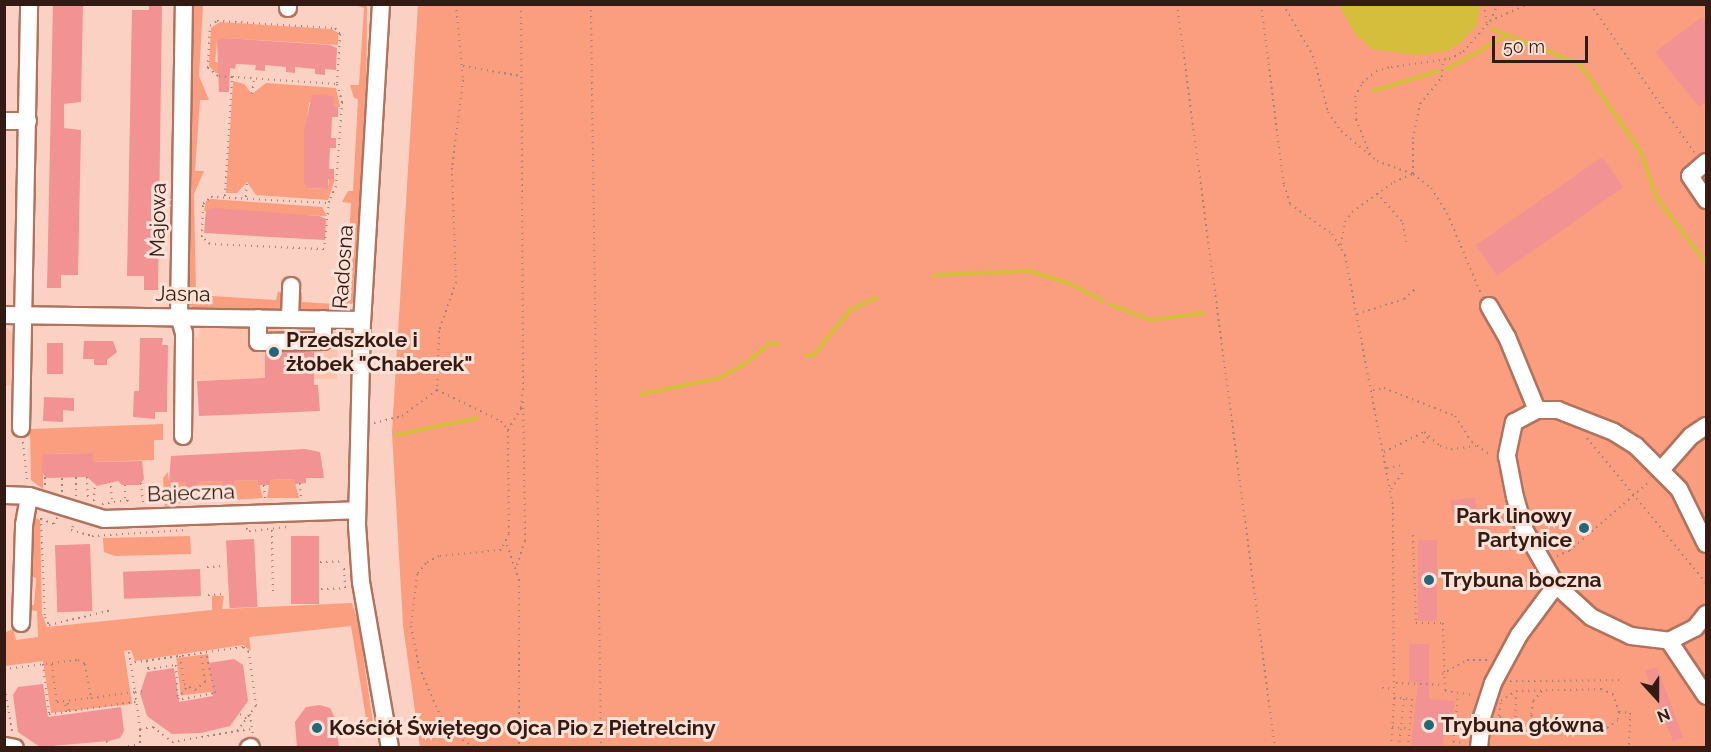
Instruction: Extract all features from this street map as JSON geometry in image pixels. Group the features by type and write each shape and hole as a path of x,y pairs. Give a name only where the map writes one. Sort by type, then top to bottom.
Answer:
{"street":[{"path":"21,428 29,4"},
{"name":"Majowa","path":"183,436 184,333 179,317 184,4"},
{"name":"Radosna","path":"381,4 362,320 357,510 366,603 390,747"},
{"path":"4,121 28,121"},
{"path":"1705,164 1690,176 1707,200"},
{"path":"290,319 291,286"},
{"path":"1489,306 1507,337 1537,410"},
{"name":"Jasna","path":"4,315 362,320"},
{"path":"258,318 258,342 323,341 323,319"},
{"path":"1707,544 1695,515 1679,489 1636,446 1577,415 1537,410 1514,422 1507,456 1524,529 1540,563 1556,585 1608,626 1631,636 1670,641 1695,628 1707,614"},
{"path":"1661,470 1691,436 1707,426"},
{"name":"Bajeczna","path":"4,495 32,495 104,519 357,510"},
{"path":"21,623 32,495"},
{"path":"1479,747 1488,698 1504,660 1556,585"},
{"path":"1670,641 1707,696"}],"path":[{"path":"393,420 419,406 437,390 439,331 456,282 452,168 463,66 456,4"},
{"path":"519,747 516,567 525,541 521,4"},
{"path":"591,4 600,747"},
{"path":"1177,4 1275,747"},
{"path":"1261,4 1290,204 1341,245"},
{"path":"1283,4 1313,56 1329,112 1341,131 1371,157 1413,174 1431,188 1447,213 1489,306"},
{"path":"1484,4 1487,25"},
{"path":"1371,157 1356,120 1355,97 1362,83 1376,71 1443,60 1463,52 1490,21 1497,4"},
{"path":"1490,21 1528,4"},
{"path":"1590,4 1705,164"},
{"path":"329,203 211,197 203,204 202,237 208,243 322,250 327,242 329,203 336,186 342,102 337,84 340,34 332,28 217,21 210,26 206,68 218,76 337,84"},
{"path":"1413,174 1413,139 1420,104 1442,77 1443,60"},
{"path":"463,66 521,76"},
{"path":"225,196 232,77"},
{"path":"252,94 254,79"},
{"path":"1390,747 1394,683 1390,490 1357,314 1341,245 1352,212 1377,193 1413,174"},
{"path":"246,198 247,182"},
{"path":"1377,193 1403,223 1406,242"},
{"path":"1357,314 1404,299 1415,289"},
{"path":"1372,390 1384,388 1455,416 1476,446 1484,453 1507,456"},
{"path":"437,390 501,421 508,430"},
{"path":"516,567 507,545 508,430 521,408 523,390"},
{"path":"1577,415 1576,423 1707,583"},
{"path":"21,428 32,495 41,519 45,617 49,625 112,610"},
{"path":"1384,452 1401,446 1411,436 1424,432 1451,449 1476,446"},
{"path":"1423,443 1429,436"},
{"path":"1387,469 1402,465"},
{"path":"1540,563 1569,551 1635,496 1661,470"},
{"path":"1390,490 1403,472"},
{"path":"32,495 45,476"},
{"path":"76,477 76,500"},
{"path":"87,477 88,504"},
{"path":"62,478 62,494"},
{"path":"141,483 143,509"},
{"path":"300,483 301,498"},
{"path":"94,506 95,484"},
{"path":"125,485 125,500"},
{"path":"264,485 265,500"},
{"path":"111,486 112,501"},
{"path":"228,486 229,501"},
{"path":"193,487 193,502"},
{"path":"272,530 273,591"},
{"path":"1413,535 1416,623 1443,623 1442,674 1445,691 1488,698"},
{"path":"476,747 447,731 419,668 411,626 413,592 417,574 439,556 493,552 507,545"},
{"path":"321,589 345,588 344,550"},
{"path":"320,562 344,561"},
{"path":"207,567 223,566"},
{"path":"208,595 223,594"},
{"path":"130,663 243,647 249,652 256,706 237,731"},
{"path":"116,747 140,746 140,729 129,652"},
{"path":"147,661 148,671 176,665 178,699 182,699 215,693 206,652"},
{"path":"186,688 203,686 201,653"},
{"path":"180,656 186,688 182,699"},
{"path":"4,669 78,660 85,664 91,698"},
{"path":"1442,674 1467,660 1504,660"},
{"path":"51,663 57,700 67,703 142,691"},
{"path":"43,664 49,714 66,712 67,703"},
{"path":"1497,676 1524,681 1622,680"},
{"path":"245,677 251,677"},
{"path":"4,681 12,734 10,743"},
{"path":"1394,683 1444,685"},
{"path":"1382,688 1394,689"},
{"path":"1543,690 1530,708 1536,724 1544,730"},
{"path":"1543,690 1609,690 1619,712 1618,720 1607,728 1544,730 1515,729 1503,723 1498,709 1507,694 1516,691 1543,690"},
{"path":"1515,729 1516,691"},
{"path":"1452,747 1458,693"},
{"path":"1394,698 1412,699 1408,747"},
{"path":"1399,747 1404,698"},
{"path":"67,703 69,711 136,702"},
{"path":"9,708 14,707"},
{"path":"1619,712 1630,712 1629,747"},
{"path":"240,714 247,719"},
{"path":"250,714 253,729 251,744"},
{"path":"156,730 159,726"},
{"path":"1392,727 1410,729"},
{"path":"339,735 339,728 354,733"},
{"path":"140,729 156,730 171,742 253,729"},
{"path":"201,731 202,737"},
{"path":"106,741 108,747"}],"shaded area":[{"path":"1480,4 1477,25 1460,43 1447,51 1417,55 1372,49 1355,34 1339,5"},
{"path":"189,5 203,5 199,76 209,100 200,100 195,171 204,171 194,194 196,295 276,300 278,291 285,296 282,310 194,309 187,302 189,77 193,74 193,51 189,41 193,36 194,14"},
{"path":"355,5 367,5 366,131 353,303 338,311 301,311 299,294 302,292 302,302 335,304 336,294 346,294 351,203 342,202 348,191 353,191 358,99 354,98 350,85 359,85 364,8"},
{"path":"418,5 1706,5 1706,747 420,747 403,625 392,432"},
{"path":"220,22 332,29 338,33 338,45 225,38 217,41 215,62 226,63 225,74 216,73 209,66 211,28"},
{"path":"233,81 244,84 252,94 266,83 336,88 340,107 333,107 333,96 309,103 304,144 306,188 328,189 329,179 335,179 328,200 256,195 247,182 237,193 226,193"},
{"path":"211,199 322,207 327,216 204,211 206,201"},
{"path":"4,326 12,333 11,385 5,385"},
{"path":"200,327 337,331 337,379 190,380 190,337 199,337"},
{"path":"163,424 163,440 154,440 154,460 93,462 92,453 43,454 43,489 31,480 30,429"},
{"path":"168,472 169,482 186,482 190,487 191,501 165,506 163,478"},
{"path":"294,479 299,498 267,498 270,480"},
{"path":"258,480 263,498 231,500 234,481"},
{"path":"222,481 226,499 195,501 198,482"},
{"path":"31,516 40,520 42,614 47,627 212,610 212,596 224,596 222,609 352,603 358,621 373,723 367,724 351,626 249,637 251,651 243,645 135,661 131,650 124,651 132,704 51,713 43,661 5,666 4,633 13,629 16,640 38,637 37,611 27,610 26,605 34,605 36,582 36,578 27,574 33,567"},
{"path":"190,536 191,554 115,556 104,552 103,538"},
{"path":"208,654 213,692 181,696 176,658"}],"building":[{"path":"53,4 83,4 81,102 64,104 64,128 81,130 78,275 61,275 61,288 47,288"},
{"path":"149,4 162,4 158,290 144,290 144,276 127,276 132,10 149,10"},
{"path":"1702,17 1707,24 1707,101 1699,107 1655,52"},
{"path":"224,38 330,45 337,48 336,70 325,69 325,75 315,74 315,69 295,67 295,73 286,72 286,67 265,65 265,71 255,70 256,65 236,64 235,69 230,68 229,92 219,92 217,40"},
{"path":"312,95 334,96 333,107 338,107 338,117 332,117 331,138 336,138 336,148 330,148 329,169 334,169 334,179 328,179 328,189 306,188 304,181 304,132"},
{"path":"1602,157 1623,187 1497,276 1476,245"},
{"path":"213,208 319,216 326,219 325,240 204,233 206,211"},
{"path":"140,338 163,338 162,345 168,345 167,412 155,412 155,419 133,417 134,391 139,391"},
{"path":"84,341 113,341 117,352 107,360 107,365 94,365 94,359 83,359"},
{"path":"47,343 63,343 63,374 47,374"},
{"path":"265,352 314,352 314,385 318,385 320,411 199,416 197,381 265,378"},
{"path":"44,397 74,398 74,411 63,410 63,422 43,421"},
{"path":"305,449 320,452 324,478 306,478 306,483 295,484 294,479 270,480 270,485 258,485 258,480 234,481 234,486 223,486 222,481 198,482 198,487 187,487 186,482 169,482 171,456"},
{"path":"93,453 93,462 142,461 144,479 139,485 122,485 118,481 97,486 87,477 47,478 42,473 43,454"},
{"path":"1475,497 1477,510 1452,514 1450,501"},
{"path":"1499,504 1506,523 1495,527 1488,508"},
{"path":"291,536 319,536 319,604 291,604"},
{"path":"254,539 258,607 230,608 226,540"},
{"name":"Trybuna boczna","path":"1418,540 1437,540 1437,621 1418,621"},
{"path":"90,544 92,611 57,612 55,545"},
{"path":"200,569 201,596 124,599 123,572"},
{"name":"Trybuna główna","path":"1409,644 1429,644 1429,699 1455,701 1453,718 1446,717 1443,747 1411,747 1418,682 1409,682"},
{"path":"234,659 243,665 248,701 230,726 201,733 172,734 147,716 140,693 147,672 174,668 179,702 213,696 209,663"},
{"path":"1657,667 1683,737 1673,741 1645,671"},
{"path":"43,684 48,717 121,707 124,731 120,738 40,747 18,732 13,695 18,687"},
{"name":"Kościół Świętego Ojca Pio z Pietrelciny","path":"320,705 330,708 334,716 339,747 297,747 295,722 306,707"}],"waterway":[{"path":"1492,29 1577,63 1641,152 1656,197 1706,263"},
{"path":"1447,69 1506,36"},
{"path":"1373,91 1438,71"},
{"path":"934,275 1029,271 1071,284 1103,301"},
{"path":"806,356 813,356 851,309 877,298"},
{"path":"1111,305 1151,320 1204,313"},
{"path":"642,394 719,378 746,363 770,343 778,344"},
{"path":"396,435 477,418"}],"place":[{"name":"Przedszkole i żłobek \"Chaberek\"","path":"274,352"},
{"name":"Park linowy Partynice","path":"1584,528"},
{"name":"Trybuna boczna","path":"1429,580"},
{"name":"Trybuna główna","path":"1429,725"},
{"name":"Kościół Świętego Ojca Pio z Pietrelciny","path":"317,728"}]}
